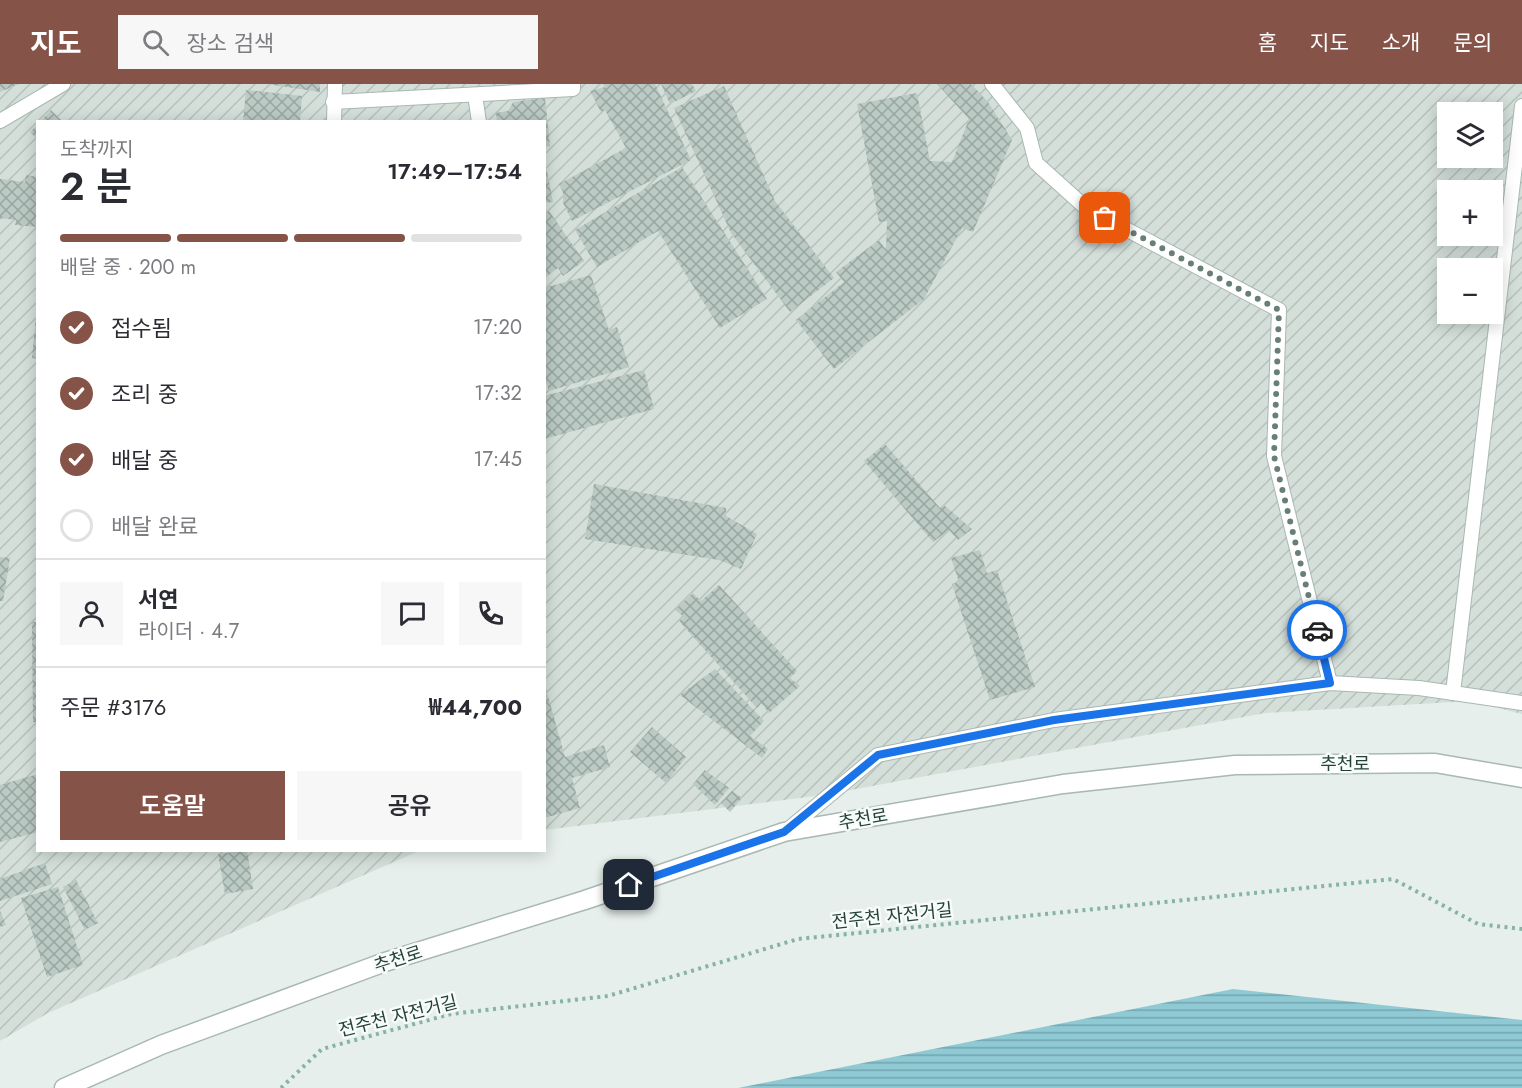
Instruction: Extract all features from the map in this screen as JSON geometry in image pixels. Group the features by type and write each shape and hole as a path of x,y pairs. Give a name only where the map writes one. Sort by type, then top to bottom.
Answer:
{"street":[{"name":"추천로","path":"64,1088 160,1045 385,962 585,900 784,832 1063,784 1235,765 1435,763 1522,778"}],"lane":[{"path":"0,121 63,84"},
{"path":"334,120 335,84"},
{"path":"333,102 573,90 573,84"},
{"path":"992,84 1027,128 1036,163 1086,207 1279,310 1274,456 1330,683"},
{"path":"475,94 480,120"},
{"path":"1453,693 1522,106"},
{"path":"784,832 878,755 1054,720 1330,683 1453,693 1522,703"}],"path":[{"name":"전주천 자전거길","path":"281,1088 322,1049 451,1014 608,996 798,939 1393,879 1478,924 1522,929"}],"shaded area":[{"path":"0,84 1522,84 1522,714 1470,701 1265,713 824,795 546,830 546,120 36,120 36,852 417,852 48,1013 0,1041"}],"water":[{"path":"1233,989 1522,1020 1522,1088 738,1088"}],"building":[{"path":"0,84 19,84 0,92"},
{"path":"267,84 320,84 320,92"},
{"path":"603,84 655,84 691,160 572,221 563,203 563,192 559,184 626,148 605,110 601,112 590,91 605,87"},
{"path":"661,84 692,84 696,91 670,104"},
{"path":"937,84 971,84 988,102 1012,140 973,232 962,228 924,299 834,369 796,320 844,282 836,272 879,240 886,250 887,221 879,222 857,104 917,93 930,161 952,162 969,119"},
{"path":"724,86 775,201 834,278 790,312 731,233 674,108"},
{"path":"246,90 302,96 300,120 243,120"},
{"path":"545,98 550,146 546,147 546,120 497,120 496,113 508,111 513,102"},
{"path":"51,110 61,120 42,120"},
{"path":"36,126 36,138 30,132"},
{"path":"546,166 553,202 546,203"},
{"path":"682,167 767,299 720,328 658,231 597,267 575,230"},
{"path":"26,175 36,177 36,227 15,225 16,220 0,218 0,179 25,182"},
{"path":"549,211 584,261 563,276 558,268 546,277 546,213"},
{"path":"591,275 609,330 617,327 629,367 549,391 546,382 546,287"},
{"path":"36,316 36,359 32,358"},
{"path":"644,370 654,409 546,438 546,395"},
{"path":"885,444 940,508 944,505 972,529 958,540 949,530 933,542 864,461"},
{"path":"594,484 726,508 726,516 757,534 741,569 719,560 585,539"},
{"path":"980,550 987,573 997,570 1035,687 990,700 952,584 959,582 951,558"},
{"path":"0,557 10,558 3,601 0,601"},
{"path":"719,585 797,671 790,678 800,686 769,713 761,703 757,708 679,621 684,617 675,610 693,593 701,601"},
{"path":"32,622 36,622 36,723 33,722"},
{"path":"715,669 764,721 750,736 768,749 762,758 680,695"},
{"path":"546,689 565,757 604,745 610,767 572,778 580,808 546,817"},
{"path":"652,727 686,757 666,783 630,752"},
{"path":"705,770 729,788 715,805 693,784"},
{"path":"36,775 36,833 0,842 0,785"},
{"path":"732,791 742,798 730,812 721,803"},
{"path":"247,852 253,889 225,894 218,854"},
{"path":"45,863 52,884 0,901 0,879"},
{"path":"76,880 98,923 85,930 63,887"},
{"path":"58,887 83,965 47,977 21,898"},
{"path":"0,911 6,925 0,927"}],"way so far":[{"path":"1105,218 1279,310 1274,456 1317,630"}],"route":[{"path":"629,885 784,832 878,755 1054,720 1330,683 1317,630"}]}
